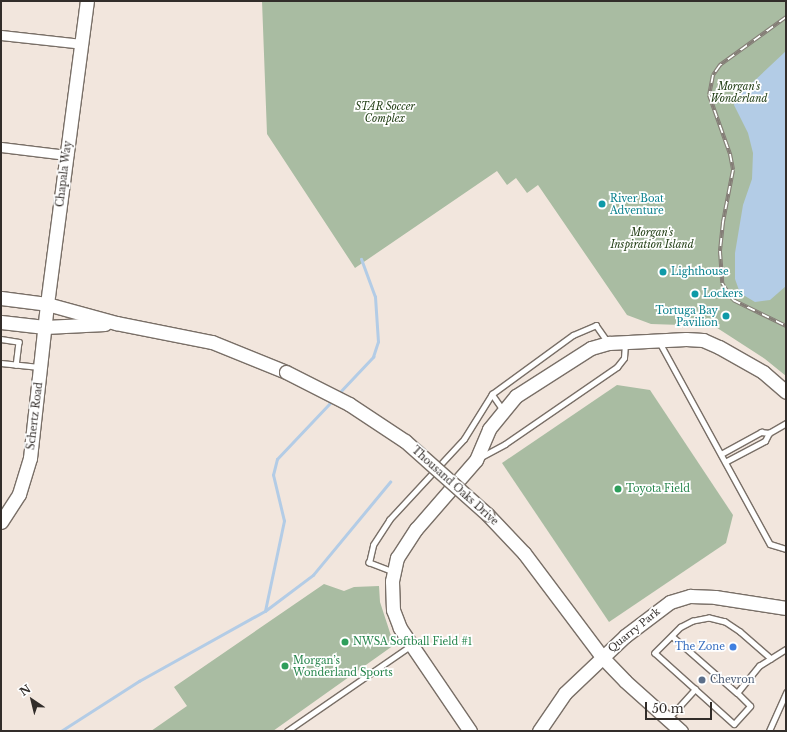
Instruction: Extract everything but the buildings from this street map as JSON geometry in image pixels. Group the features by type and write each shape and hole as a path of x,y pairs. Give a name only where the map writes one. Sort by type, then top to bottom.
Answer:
{"street":[{"name":"Chapala Way","path":"47,304 87,1"},
{"path":"1,35 82,44"},
{"path":"1,147 67,154"},
{"name":"Thousand Oaks Drive","path":"1,298 47,304 116,323 212,342 286,372 349,404 405,441 488,514 524,552 602,657 625,681 681,731"},
{"name":"Schertz Road","path":"1,522 19,494 30,458 47,304"},
{"name":"Thousand Oaks Drive","path":"1,322 45,327 116,323"},
{"path":"470,731 400,628 393,610 394,572 397,558 416,529 476,460 489,429 516,396 576,355 609,343 658,340 703,340 719,347 763,372 786,392"},
{"name":"Quarry Park","path":"539,731 565,693 602,657 651,615 670,602 690,596 715,597 786,608"}],"lane":[{"path":"394,572 369,564 373,545 389,520 464,439 492,394 510,378 579,333 596,325 609,343"},
{"path":"1,339 19,342 16,365"},
{"path":"658,340 770,544 786,549"},
{"path":"476,460 506,444 617,367 624,358 626,342"},
{"path":"1,363 41,368"},
{"path":"492,394 503,410"},
{"path":"725,462 765,441 769,433 786,423"},
{"path":"720,454 761,432 769,433"},
{"path":"672,636 750,706 734,724 655,653 672,636 693,621 709,618 725,622 771,659"},
{"path":"287,731 412,645"},
{"path":"737,693 759,666 786,649"},
{"path":"668,719 695,689"},
{"path":"769,731 786,694"}],"green space":[{"name":"STAR Soccer Complex","path":"262,1 786,1 786,376 765,359 708,322 681,325 651,324 627,315 538,185 527,193 516,178 507,185 497,171 355,268 267,134"},
{"name":"Toyota Field","path":"617,385 650,390 733,515 726,543 609,622 502,463"},
{"name":"Morgan’s Wonderland Sports","path":"324,584 344,591 354,587 379,586 380,602 394,645 273,731 151,731 187,706 174,687"}],"water":[{"path":"786,51 786,286 770,300 755,302 740,293 735,279 735,253 743,205 752,179 753,153 748,133 734,105 735,99"}],"waterway":[{"path":"339,393 373,357 378,342 375,297 361,259"},
{"path":"265,611 284,521 273,475 277,459 333,400"},
{"path":"61,731 139,681 265,611 313,575 390,482"}],"railway":[{"path":"786,17 720,65 713,75 709,95 730,154 733,170 723,222 720,251 722,283 733,300 786,326"}],"place":[{"name":"River Boat Adventure","path":"602,204"},
{"name":"Lighthouse","path":"663,272"},
{"name":"Lockers","path":"695,294"},
{"name":"Tortuga Bay Pavilion","path":"726,316"},
{"name":"Toyota Field","path":"618,489"},
{"name":"NWSA Softball Field #1","path":"345,642"},
{"name":"The Zone","path":"733,647"},
{"name":"Morgan’s Wonderland Sports","path":"285,666"},
{"name":"Chevron","path":"702,680"}],"park label":[{"name":"Morgan's Wonderland","path":"739,92"},
{"name":"Morgan's Inspiration Island","path":"652,238"}]}
